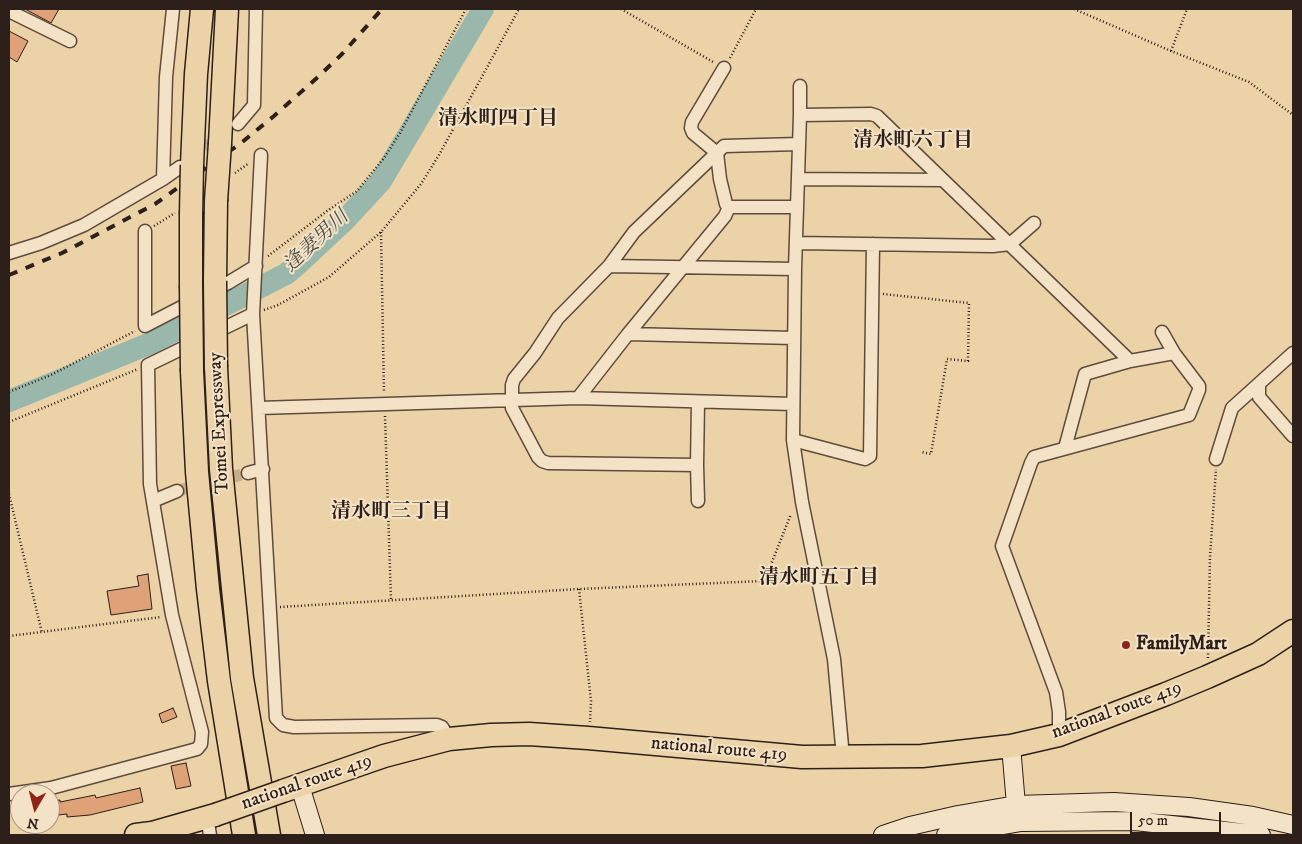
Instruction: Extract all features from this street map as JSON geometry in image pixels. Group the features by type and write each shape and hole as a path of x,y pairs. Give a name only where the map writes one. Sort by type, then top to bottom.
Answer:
{"highway":[{"name":"Tomei Expressway","path":"202,9 186,166 191,214 192,371 197,472 219,681 244,835"},
{"name":"Tomei Expressway","path":"227,9 216,201 216,367 221,469 242,678 269,835"},
{"name":"national route 419","path":"136,835 211,823 292,789 384,756 449,739 510,734 588,738 802,757 922,756 1011,746 1058,735 1207,677 1258,654 1293,631"}],"street":[{"path":"163,179 166,78 173,9"},
{"path":"238,124 254,105 256,9"},
{"path":"9,11 70,41"},
{"path":"724,68 692,122 691,128 693,133 717,153 720,179 726,204 729,207"},
{"path":"800,86 793,440 802,502 834,659 843,757"},
{"path":"800,115 872,114 877,116 1130,361"},
{"path":"697,465 548,463 538,457 512,408 512,385 514,378 535,353 558,318 608,266 634,232 724,146 799,144"},
{"path":"261,155 254,312 276,718 283,725 294,727 437,726 442,727 449,739"},
{"path":"9,253 84,226 186,166"},
{"path":"798,179 942,180"},
{"path":"729,207 798,207"},
{"path":"578,398 725,216 729,207"},
{"path":"797,243 993,246 1010,244 1034,223"},
{"path":"145,231 145,326 256,270"},
{"path":"793,440 865,459 870,456 873,244"},
{"path":"608,266 795,269"},
{"path":"9,794 52,788 197,749 201,744 202,732 172,615 150,484 148,365 254,312"},
{"path":"1058,735 1059,712 1056,692 1002,546 1034,457 1189,415 1199,386 1174,353 1162,332"},
{"path":"628,334 794,338"},
{"path":"1064,448 1085,374 1130,361 1174,353"},
{"path":"1216,459 1232,408 1293,353"},
{"path":"1259,385 1259,397 1293,436"},
{"path":"259,408 578,398 793,404"},
{"path":"698,402 698,501"},
{"path":"248,473 263,469"},
{"path":"154,501 177,492"},
{"path":"1011,746 1016,805 1022,829"},
{"path":"292,789 314,835"},
{"path":"883,835 910,826 958,815 1016,805 1114,802 1190,807 1253,816 1293,825"},
{"path":"946,835 1135,821 1261,835"}],"path":[{"path":"256,270 327,211 357,191 384,158 400,133 466,9"},
{"path":"254,312 278,305 329,277 381,232 420,184 439,155 519,9"},
{"path":"621,9 724,68 756,9"},
{"path":"1074,9 1249,82 1293,115"},
{"path":"1171,51 1187,9"},
{"path":"872,293 969,303 968,361 947,359 931,454 921,452"},
{"path":"9,392 51,375 145,326"},
{"path":"9,422 148,365"},
{"path":"1207,677 1210,557 1216,459"},
{"path":"9,494 42,632"},
{"path":"270,608 764,580 793,510 802,502"},
{"path":"579,589 591,701 588,738"},
{"path":"9,636 172,615"}],"building":[{"path":"25,9 59,9 51,23"},
{"path":"9,31 28,41 17,62 9,57"},
{"path":"148,574 152,609 111,615 107,591 139,586 137,576"},
{"path":"173,708 177,717 162,723 159,714"},
{"path":"186,763 191,786 176,789 171,766"},
{"path":"140,788 143,802 90,815 67,817 67,814 60,815 60,802 95,795 96,798"}],"waterway":[{"name":"逢妻男川","path":"9,401 151,343 286,274 345,220 381,181 483,9"}],"tunnel":[{"path":"190,159 238,124"},
{"path":"177,491 248,473"}],"railway":[{"path":"9,275 62,253 155,204 241,143 319,76 342,54 382,9"}],"place":[{"name":"FamilyMart","path":"1126,645"}],"district":[{"name":"清水町四丁目","path":"498,120"},
{"name":"清水町六丁目","path":"913,142"},
{"name":"清水町三丁目","path":"391,513"},
{"name":"清水町五丁目","path":"819,579"}]}
